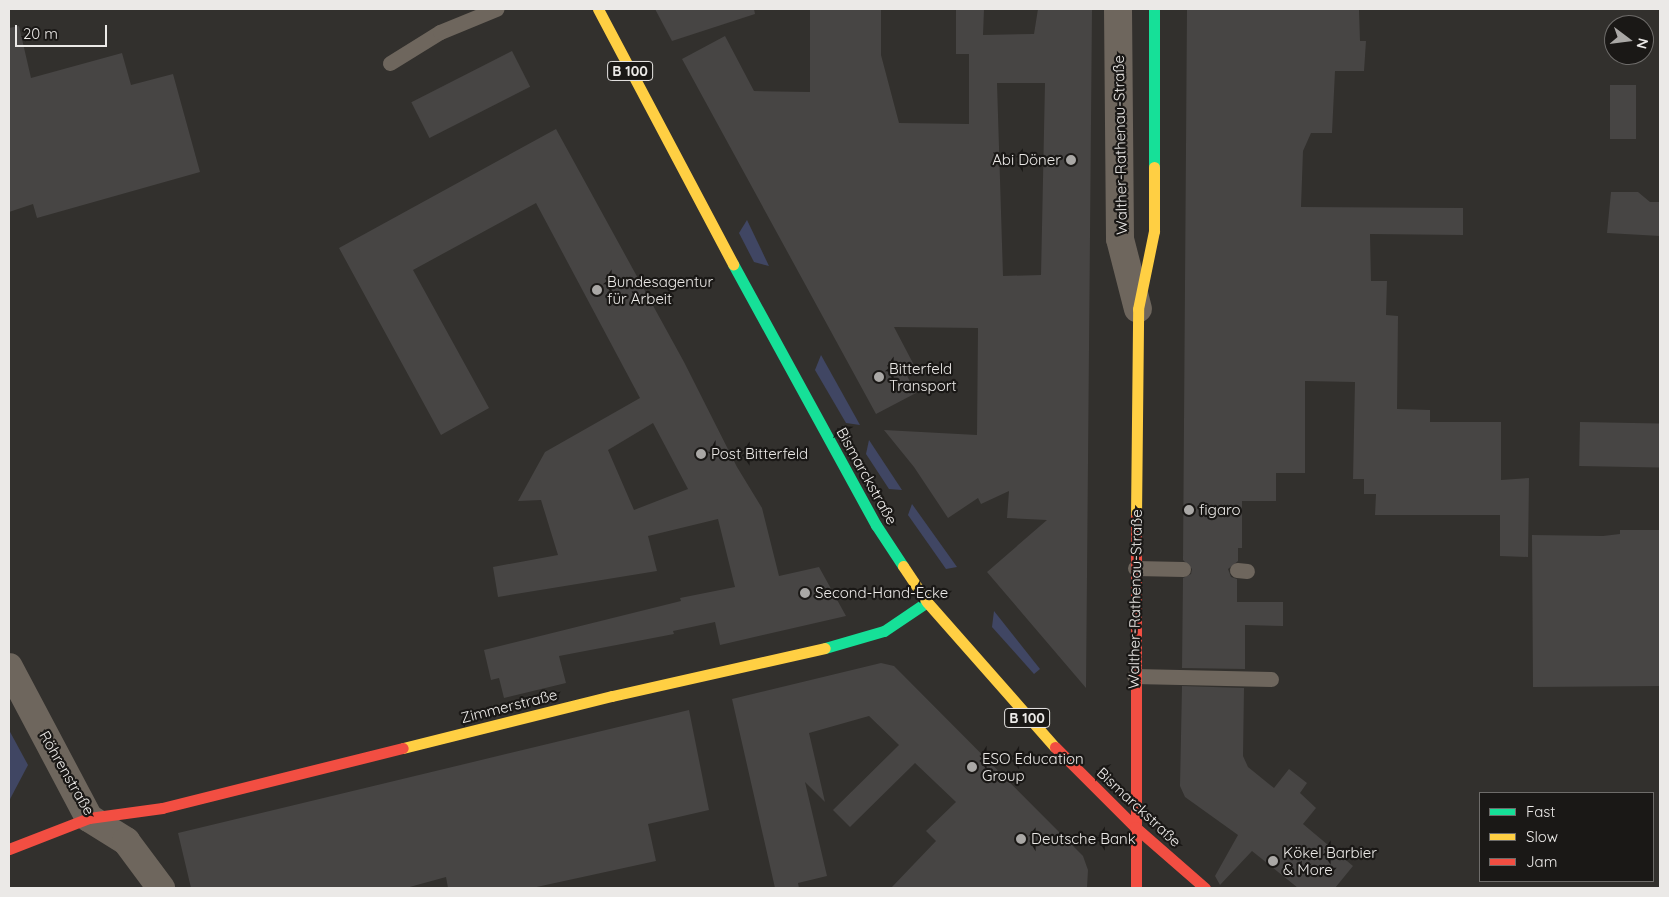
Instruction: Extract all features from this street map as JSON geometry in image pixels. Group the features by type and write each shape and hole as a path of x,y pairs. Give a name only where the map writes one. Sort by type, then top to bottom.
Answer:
{"street":[{"name":"Bismarckstraße","path":"598,9 662,133 876,525 927,602 1019,710 1135,826 1205,888"},
{"name":"Walther-Rathenau-Straße","path":"1118,9 1120,239 1138,309"},
{"name":"Walther-Rathenau-Straße","path":"1136,888 1134,676 1138,309 1154,231 1154,9"},
{"name":"Zimmerstraße","path":"9,849 90,818 162,808 612,696 858,641 884,631 927,602"},
{"name":"Röhrenstraße","path":"9,667 90,818 126,840 161,888"}],"lane":[{"path":"390,63 440,32 496,9"},
{"path":"1135,568 1183,569"},
{"path":"1134,676 1271,680"}],"shaded area":[{"path":"747,220 769,266 754,262 739,233"},
{"path":"821,355 860,425 846,423 815,370"},
{"path":"869,440 902,490 889,489 866,454"},
{"path":"912,504 957,567 946,569 908,515"},
{"path":"994,611 1040,669 1034,674 992,627"},
{"path":"9,730 28,765 9,801"}],"building":[{"path":"655,9 754,9 755,14 672,41"},
{"path":"810,9 881,9 881,55 899,123 969,124 969,54 956,54 956,9 984,9 983,35 1034,34 1038,9 1092,9 1086,688 987,572 1047,520 1007,518 1009,491 981,504 978,498 948,518 914,467 884,430 977,435 978,328 894,327 915,367 905,372 916,393 876,414 682,59 725,36 754,91 810,92","holes":["997,83 1045,83 1041,275 1003,276"]},
{"path":"1187,9 1359,10 1360,41 1366,41 1364,71 1335,71 1332,133 1311,133 1303,151 1301,207 1463,208 1463,235 1370,234 1371,281 1387,281 1386,315 1398,316 1397,409 1430,410 1430,422 1501,422 1501,480 1529,478 1528,557 1500,556 1500,515 1375,515 1376,494 1364,494 1364,479 1353,479 1355,382 1305,381 1305,473 1276,473 1276,501 1242,501 1242,548 1238,548 1238,561 1228,569 1231,577 1237,579 1237,602 1283,602 1283,626 1245,625 1245,669 1182,668 1183,578 1191,574 1192,569 1183,560"},
{"path":"19,26 31,78 122,53 131,85 173,74 200,172 37,218 33,204 9,212 9,28"},
{"path":"512,51 530,87 429,138 411,102"},
{"path":"1610,85 1636,85 1636,139 1610,139"},
{"path":"556,129 684,362 737,467 762,508 779,576 819,567 846,616 720,645 715,622 673,631 674,634 559,656 566,683 504,698 499,678 491,680 484,650 681,601 680,598 735,587 718,519 648,536 657,571 498,597 493,567 558,555 541,500 518,501 545,452 640,398 536,203 413,270 489,408 441,435 339,248","holes":["653,423 688,489 634,510 608,450"]},
{"path":"1611,192 1638,192 1650,202 1660,202 1660,236 1607,233"},
{"path":"1580,422 1660,423 1659,467 1579,466"},
{"path":"1620,530 1660,530 1660,686 1533,687 1532,535 1603,536 1620,534"},
{"path":"881,663 894,666 1083,856 1088,870 1087,888 891,888 936,841 926,831 956,802 915,763 850,827 833,810 899,745 869,716 809,733 825,802 805,782 827,876 798,883 799,888 775,888 732,699"},
{"path":"1182,686 1244,688 1243,756 1248,767 1274,788 1289,769 1307,783 1300,793 1316,808 1303,824 1353,866 1335,888 1298,888 1252,851 1220,885 1215,876 1238,835 1185,797 1180,786"},
{"path":"689,710 709,810 648,824 656,861 532,888 448,888 446,877 406,888 191,888 178,833"}],"traffic: fast":[{"path":"1154,9 1154,167"},
{"path":"733,264 876,525 903,566"},
{"path":"825,648 884,631 927,602"}],"traffic: slow":[{"path":"598,9 733,264"},
{"path":"1136,517 1138,309 1154,231 1154,167"},
{"path":"903,566 927,602 1055,747"},
{"path":"403,748 612,696 825,648"}],"traffic: jam":[{"path":"1136,517 1136,888"},
{"path":"1055,747 1135,827 1205,888"},
{"path":"9,849 89,818 162,808 403,748"}],"place":[{"name":"Abi Döner","path":"1071,160"},
{"name":"Bundesagentur für Arbeit","path":"597,290"},
{"name":"Bitterfeld Transport","path":"879,377"},
{"name":"Post Bitterfeld","path":"701,454"},
{"name":"figaro","path":"1189,510"},
{"name":"Second-Hand-Ecke","path":"805,593"},
{"name":"ESO Education Group","path":"972,767"},
{"name":"Deutsche Bank","path":"1021,839"},
{"name":"Kökel Barbier & More","path":"1273,861"}]}
